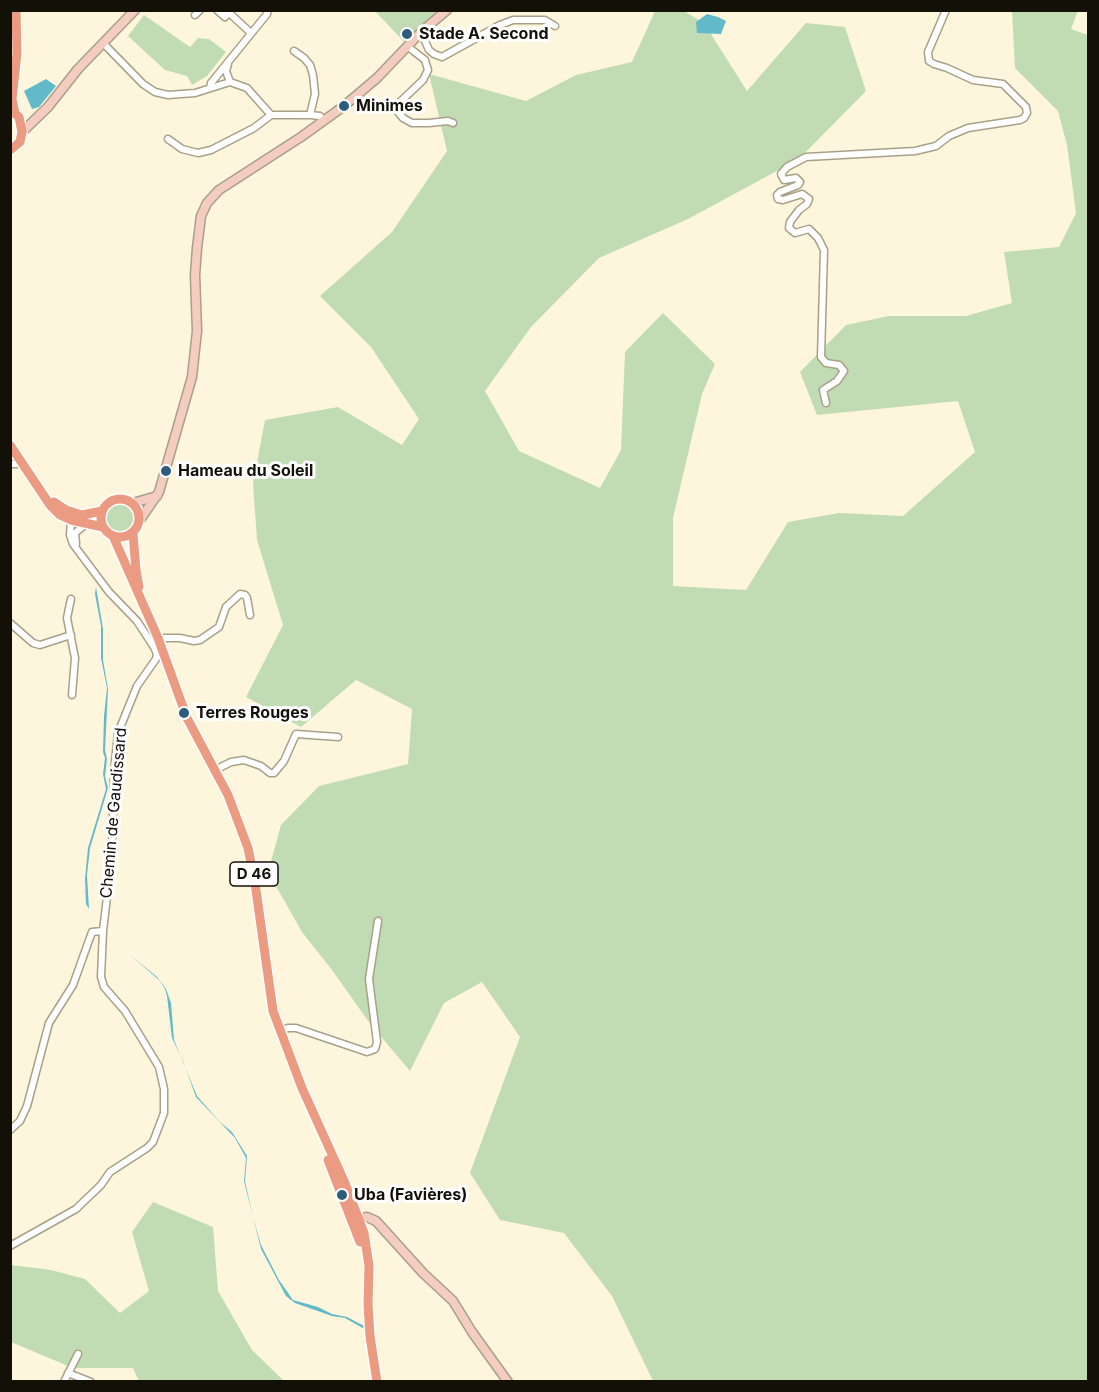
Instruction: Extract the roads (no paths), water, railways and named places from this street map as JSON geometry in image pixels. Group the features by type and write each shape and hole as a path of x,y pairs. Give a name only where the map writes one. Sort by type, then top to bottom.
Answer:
{"main road":[{"path":"16,10 17,53 12,99 22,132"},
{"path":"10,150 20,141 22,132 48,107 70,77 135,10"},
{"path":"10,438 53,501 66,510 103,527 113,536 124,537 133,532 157,495 169,462 192,377 197,331 195,265 203,211 217,191 324,121 373,82 421,32 447,10"},
{"path":"10,20 10,63"},
{"path":"15,113 36,118"},
{"path":"10,445 50,505 60,515 71,520 84,519 102,511 113,500 124,499 133,503 139,511 140,520"},
{"path":"133,503 157,495"},
{"path":"102,511 103,527"},
{"name":"D 46","path":"133,532 136,570 143,604"},
{"name":"D 46","path":"113,536 158,639 187,718 234,807 248,848 271,1000 280,1031 316,1120 330,1165 355,1219 368,1304 371,1354 377,1382"},
{"path":"355,1219 367,1216 376,1221 423,1273 457,1305 472,1332 508,1382"}],"street":[{"path":"217,10 225,17 227,12 251,33"},
{"path":"210,88 211,83 268,10"},
{"path":"826,403 823,390 837,381 844,372 838,365 826,363 821,357 824,251 818,238 809,229 795,233 789,230 788,225 809,199 802,194 785,200 778,199 777,195 780,192 800,182 796,178 784,180 780,174 806,157 915,151 936,146 949,136 968,128 1024,118 1027,112 1026,107 1003,84 973,80 929,61 928,52 946,10"},
{"path":"421,32 429,50 442,57 513,20 545,20 555,26"},
{"path":"103,43 143,84 155,92 168,95 195,93 230,82 247,88 271,115"},
{"path":"407,46 426,61 429,68 423,80 398,104 398,112 412,123 445,121 453,123"},
{"path":"294,51 310,65 313,75 315,94 310,115"},
{"path":"229,61 226,71 230,82"},
{"path":"168,140 182,149 198,153 211,150 254,128 271,115 320,116 324,121"},
{"path":"10,464 24,464"},
{"path":"78,551 75,533 84,519"},
{"path":"71,520 70,535 78,551"},
{"name":"Chemin de Gaudissard","path":"78,551 109,592 137,621 157,654 138,686 118,733 114,772 112,854 103,931"},
{"path":"158,639 200,640 219,627 228,604 240,594 247,596 250,615"},
{"path":"71,599 67,618 75,658 72,695"},
{"path":"10,623 33,643 40,645 71,635"},
{"path":"214,770 231,762 244,760 274,773 285,761 297,733 338,737"},
{"path":"280,1031 296,1028 367,1052 375,1049 377,1042 369,979 378,921"},
{"path":"10,1130 20,1121 27,1106 49,1023 73,985 92,932 103,931 101,982 125,1011 159,1067 164,1089 164,1113 153,1142 147,1148 110,1172 101,1185 76,1209 10,1246"},
{"path":"64,1382 78,1354"},
{"path":"68,1373 91,1382"}],"water":[{"path":"707,14 726,21 721,34 697,33 696,22"},
{"path":"46,79 56,86 39,107 32,109 24,91"},
{"path":"96,587 103,629 103,660 108,689 105,776 108,788 90,848 87,875 89,909 86,904 85,879 88,848 106,789 103,752 107,688 101,658 101,626 95,594"},
{"path":"130,955 157,977 166,989 171,1003 174,1040 180,1055 172,1038 165,989 159,980"},
{"path":"186,1069 197,1096 232,1132 247,1156 245,1181 253,1217 244,1181 246,1158 235,1138 196,1097"},
{"path":"253,1217 261,1245 279,1280 293,1300 347,1317 368,1328 368,1331 345,1318 332,1316 295,1303 286,1296 261,1249"}],"place":[{"name":"Stade A. Second","path":"407,34"},
{"name":"Minimes","path":"344,106"},
{"name":"Hameau du Soleil","path":"166,471"},
{"name":"Terres Rouges","path":"184,713"},
{"name":"Uba (Favières)","path":"342,1195"}]}
